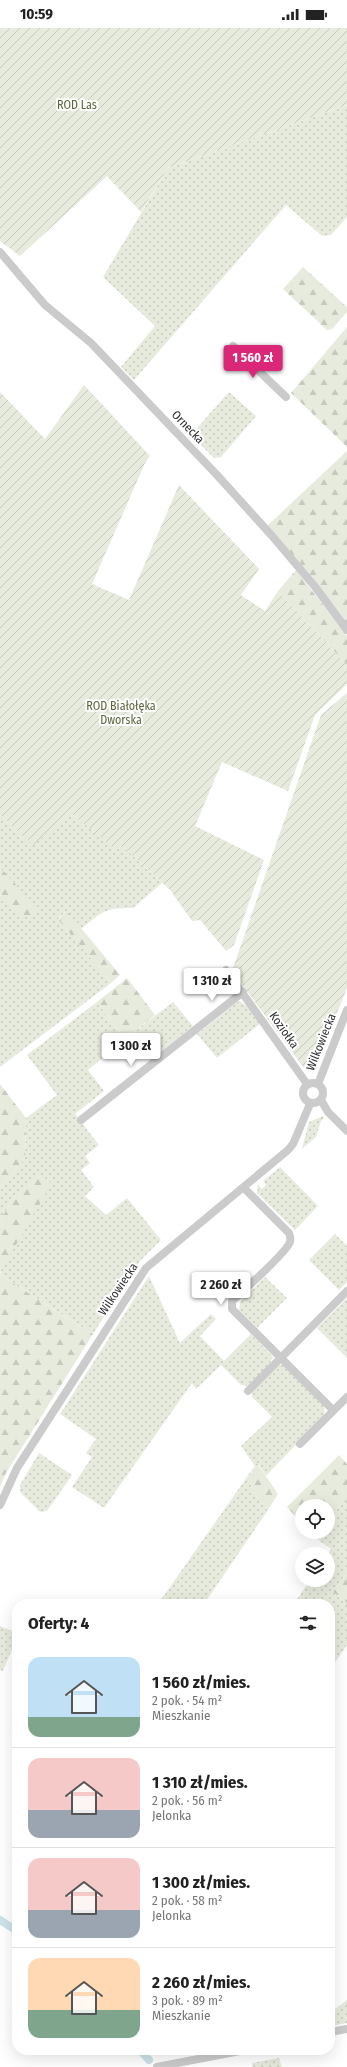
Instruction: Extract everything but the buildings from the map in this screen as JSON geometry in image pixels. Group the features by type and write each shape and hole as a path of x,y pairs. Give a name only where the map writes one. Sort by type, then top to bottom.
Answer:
{"street":[{"name":"Ornecka","path":"0,252 45,305 91,343 218,475 316,588 347,630"},
{"path":"233,346 286,397"},
{"name":"Koziołka","path":"226,970 307,1084"},
{"path":"80,1120 243,992"},
{"name":"Wilkowiecka","path":"318,1084 347,1010"},
{"path":"307,1084 318,1084 323,1093 321,1100 310,1104 305,1101 302,1095 303,1089 307,1084"},
{"path":"321,1100 328,1112 347,1131"},
{"name":"Wilkowiecka","path":"0,1505 16,1468 146,1268 244,1188 293,1144 310,1104"},
{"path":"244,1188 289,1233 291,1238 290,1244 281,1254 232,1301 232,1309 333,1410"},
{"path":"248,1391 347,1291"},
{"path":"300,1444 347,1397"},
{"path":"335,2031 347,2029"},
{"path":"157,2067 220,2055"}],"green space":[{"name":"ROD Las","path":"0,28 347,28 347,105 168,168 141,212 107,176 20,256 0,241"},
{"path":"347,105 347,217 331,235 322,236 286,205 134,380 121,367 155,326 103,277 168,168"},
{"path":"303,267 347,307 347,312 332,329 327,330 283,289"},
{"path":"347,327 347,447 291,393"},
{"name":"ROD Białołęka Dworska","path":"84,385 150,456 145,463 92,584 129,600 179,485 259,569 241,595 265,611 278,591 347,665 347,684 315,715 288,791 222,762 195,826 264,860 234,945 226,951 200,920 192,921 170,890 121,845 117,851 72,814 33,845 0,815 0,392 45,439"},
{"path":"229,392 256,416 221,457 214,458 191,435"},
{"path":"347,451 347,627 267,526"},
{"path":"296,570 347,636 347,665 278,591"},
{"path":"347,693 347,988 316,1066 304,1068 232,971 321,715"},
{"path":"72,814 117,850 121,845 162,883 133,908 110,910 99,914 81,929 67,911 58,918 111,983 0,1067 0,894 10,904 6,873 0,869 0,815 33,844"},
{"path":"0,869 6,873 37,909 23,919 0,894"},
{"path":"67,911 120,975 111,983 58,919"},
{"path":"127,978 155,1015 125,1039 97,1002"},
{"path":"240,1001 248,1007 261,1023 217,1058 197,1034"},
{"path":"97,1002 125,1039 88,1070 104,1091 75,1114 99,1145 85,1156 90,1163 81,1170 94,1187 85,1196 106,1215 127,1198 161,1240 140,1261 93,1334 0,1275 16,1195 0,1220 0,1189 25,1158 26,1118 57,1095 27,1055"},
{"path":"173,1002 193,1026 150,1060 130,1035"},
{"path":"0,1084 26,1118 25,1158 0,1189"},
{"path":"323,1116 324,1118 321,1121 316,1137 302,1149 309,1122"},
{"path":"280,1167 318,1206 295,1230 257,1193 258,1184 262,1189 266,1185 263,1181"},
{"path":"37,1173 52,1183 0,1272 0,1220 16,1195"},
{"path":"335,1234 347,1246 347,1282 339,1290 309,1260"},
{"path":"0,1275 93,1334 6,1473 0,1487"},
{"path":"149,1276 180,1343 211,1314 216,1319 200,1336 224,1361 251,1334 273,1357 268,1367 247,1386 241,1385 221,1365 196,1389 192,1383 104,1508 72,1487 92,1457 86,1453 96,1439 60,1414"},
{"path":"265,1277 287,1298 257,1328 239,1310 240,1302"},
{"path":"347,1298 347,1358 317,1328"},
{"path":"279,1365 284,1365 323,1404 325,1410 323,1416 266,1476 258,1463 255,1466 241,1446 272,1417 252,1397 252,1391"},
{"path":"39,1453 72,1475 47,1511 40,1512 20,1492 20,1485"},
{"path":"339,1455 347,1464 347,1500 335,1510 335,1499 295,1499"},
{"path":"257,1463 278,1494 268,1510 259,1501 247,1477"},
{"path":"247,1477 259,1501 268,1510 207,1599 162,1599"},
{"path":"295,1499 295,1516 287,1507"},
{"path":"347,1500 347,1572 333,1592 347,1603 347,1645 335,1663 335,1599 297,1599 305,1587 335,1587 335,1547 328,1547 317,1539 335,1539 335,1510"},
{"path":"347,1572 347,1603 333,1592"},
{"path":"0,1626 12,1631 12,1649 3,1671 0,1670"},
{"path":"347,2000 347,2023 335,2025 335,2009"},
{"path":"279,2058 282,2067 253,2067 252,2063"}],"waterway":[{"path":"0,1920 12,1928"},
{"path":"144,2055 149,2060"}]}
